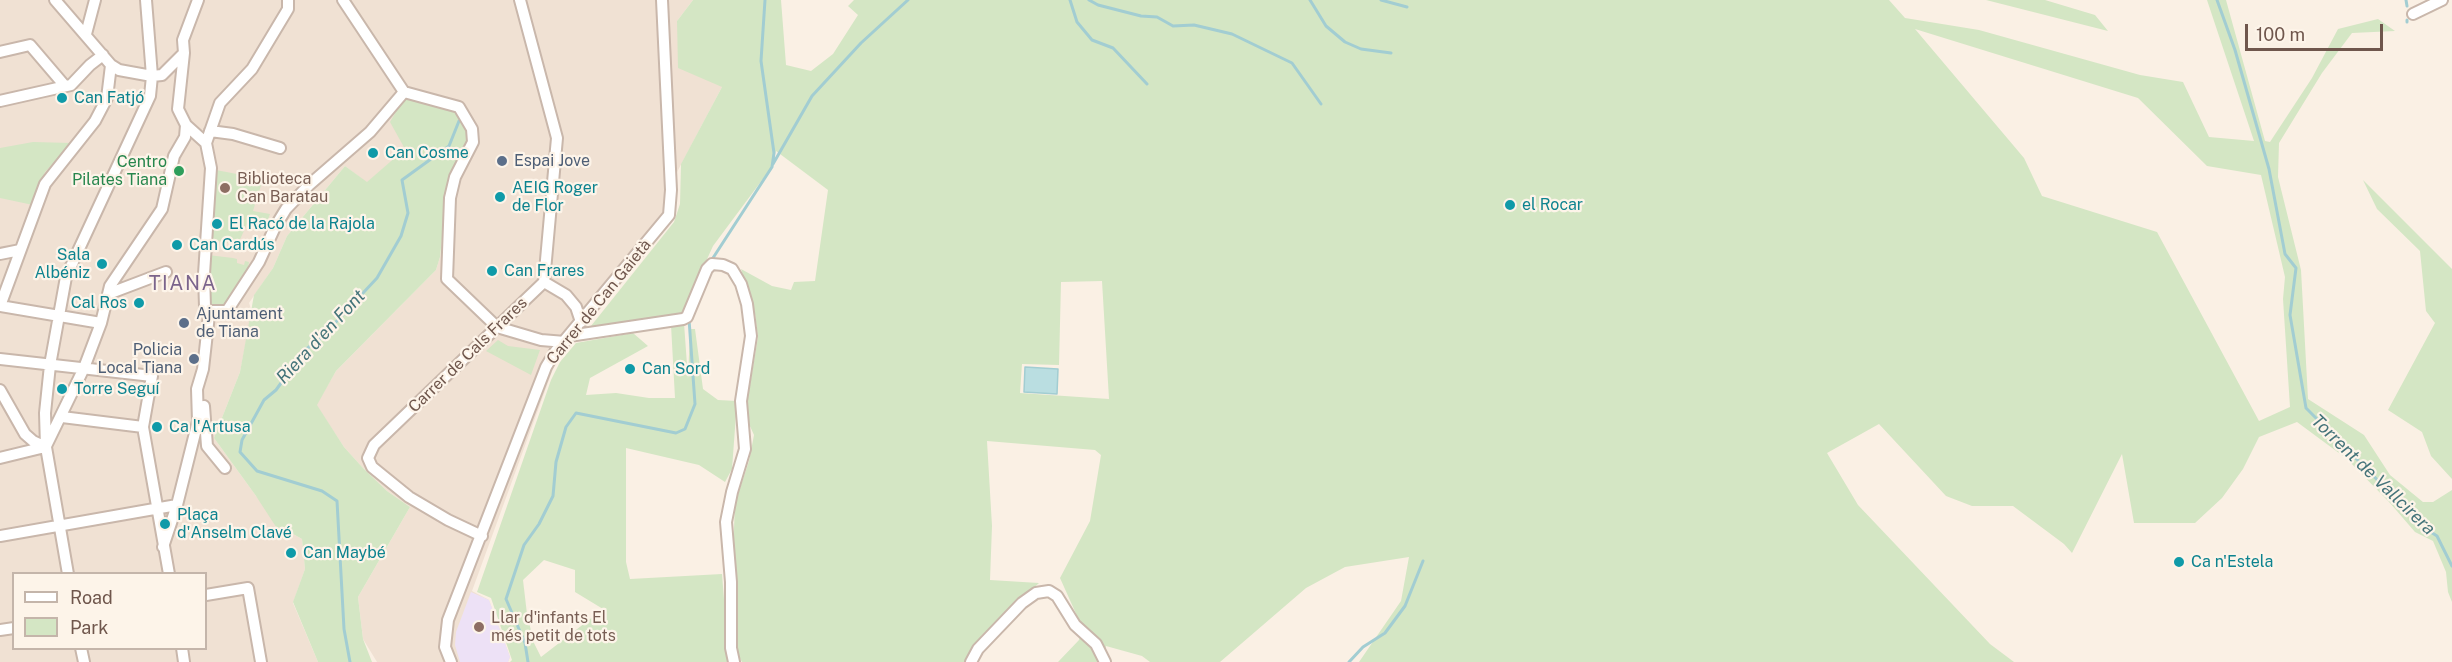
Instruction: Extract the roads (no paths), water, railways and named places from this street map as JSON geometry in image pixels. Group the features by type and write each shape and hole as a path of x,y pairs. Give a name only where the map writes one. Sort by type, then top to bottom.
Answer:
{"street":[{"path":"55,0 111,65 119,70 152,76 162,75 184,53"},
{"path":"86,34 95,0"},
{"path":"68,572 46,447 45,413 50,365 57,316 66,277 150,96 152,76 146,0"},
{"path":"198,0 183,40 184,53 178,109 186,125 206,143"},
{"path":"163,547 177,505 198,421 197,389 208,326 205,296 206,254 212,168 206,143 220,103 252,69 288,9 288,0"},
{"path":"343,0 404,92 459,107 472,129 473,142 455,177 450,198 447,279 497,327 541,340 567,339 683,319 687,317 707,269 712,264 732,268 741,284 747,304 751,336 741,401 746,449 732,492 726,522 731,582 730,648 734,662"},
{"path":"520,0 557,138 544,282 566,295 576,307 581,322"},
{"name":"Carrer de Can Gaietà","path":"451,662 445,647 448,620 546,367 669,215 671,190 662,0"},
{"path":"2413,14 2442,0"},
{"path":"0,52 30,45 65,86"},
{"path":"0,101 71,85 90,65 104,55"},
{"path":"101,323 0,306 45,184 95,121 107,98 111,65"},
{"path":"207,311 227,311 259,262 286,209 309,185 370,132 404,92"},
{"path":"0,458 46,447 84,368 101,323 110,286 162,209 174,156 185,137 186,125"},
{"path":"210,131 234,134 280,148"},
{"path":"0,254 20,250"},
{"path":"108,294 165,272"},
{"name":"Carrer de Cals Frares","path":"482,536 448,520 409,497 372,467 368,458 374,446 544,282"},
{"path":"0,360 152,376 143,428 168,572"},
{"path":"199,382 204,393 207,446 225,468"},
{"path":"0,390 5,410 29,437 46,447"},
{"path":"62,417 143,428"},
{"path":"0,536 177,505"},
{"path":"207,595 248,588 261,662"},
{"path":"971,662 978,649 1022,603 1036,593 1049,591 1057,596 1075,625 1096,644 1106,662"}],"water":[{"path":"1025,367 1058,369 1057,394 1024,392"}],"waterway":[{"path":"711,261 772,167 774,153 761,61 765,0"},
{"path":"773,164 812,96 861,43 908,0"},
{"path":"1070,0 1077,22 1092,40 1113,48 1147,84"},
{"path":"1089,0 1098,5 1141,16 1157,17 1173,26 1194,25 1232,34 1292,63 1321,104"},
{"path":"1310,0 1326,26 1345,42 1361,49 1391,53"},
{"path":"1381,0 1407,7"},
{"name":"Torrent de Vallcirera","path":"2217,0 2235,50 2269,169 2285,254 2296,268 2290,315 2306,408 2426,529 2437,536 2452,566"},
{"path":"2406,0 2407,6"},
{"name":"Riera d'en Font","path":"350,662 344,629 337,501 322,491 257,471 240,452 242,440 264,400 276,390 305,350 321,338 377,278 401,236 408,213 402,180 449,146 459,121"},
{"path":"528,662 525,643 506,599 524,545 539,524 553,496 556,462 566,427 576,413 676,433 685,429 695,404 689,319"},
{"path":"1349,662 1363,647 1385,633 1405,606 1423,561"}],"place":[{"name":"Can Fatjó","path":"62,98"},
{"name":"Can Cosme","path":"373,153"},
{"name":"Espai Jove","path":"502,161"},
{"name":"Centro Pilates Tiana","path":"179,171"},
{"name":"Biblioteca Can Baratau","path":"225,188"},
{"name":"AEIG Roger de Flor","path":"500,197"},
{"name":"el Rocar","path":"1510,205"},
{"name":"El Racó de la Rajola","path":"217,224"},
{"name":"Can Cardús","path":"177,245"},
{"name":"Sala Albéniz","path":"102,264"},
{"name":"Can Frares","path":"492,271"},
{"name":"Cal Ros","path":"139,303"},
{"name":"Ajuntament de Tiana","path":"184,323"},
{"name":"Policia Local Tiana","path":"194,359"},
{"name":"Can Sord","path":"630,369"},
{"name":"Torre Seguí","path":"62,389"},
{"name":"Ca l'Artusa","path":"157,427"},
{"name":"Plaça d'Anselm Clavé","path":"165,524"},
{"name":"Can Maybé","path":"291,553"},
{"name":"Ca n'Estela","path":"2179,562"},
{"name":"Llar d'infants El més petit de tots","path":"479,627"}],"district":[{"name":"TIANA","path":"183,284"}]}
